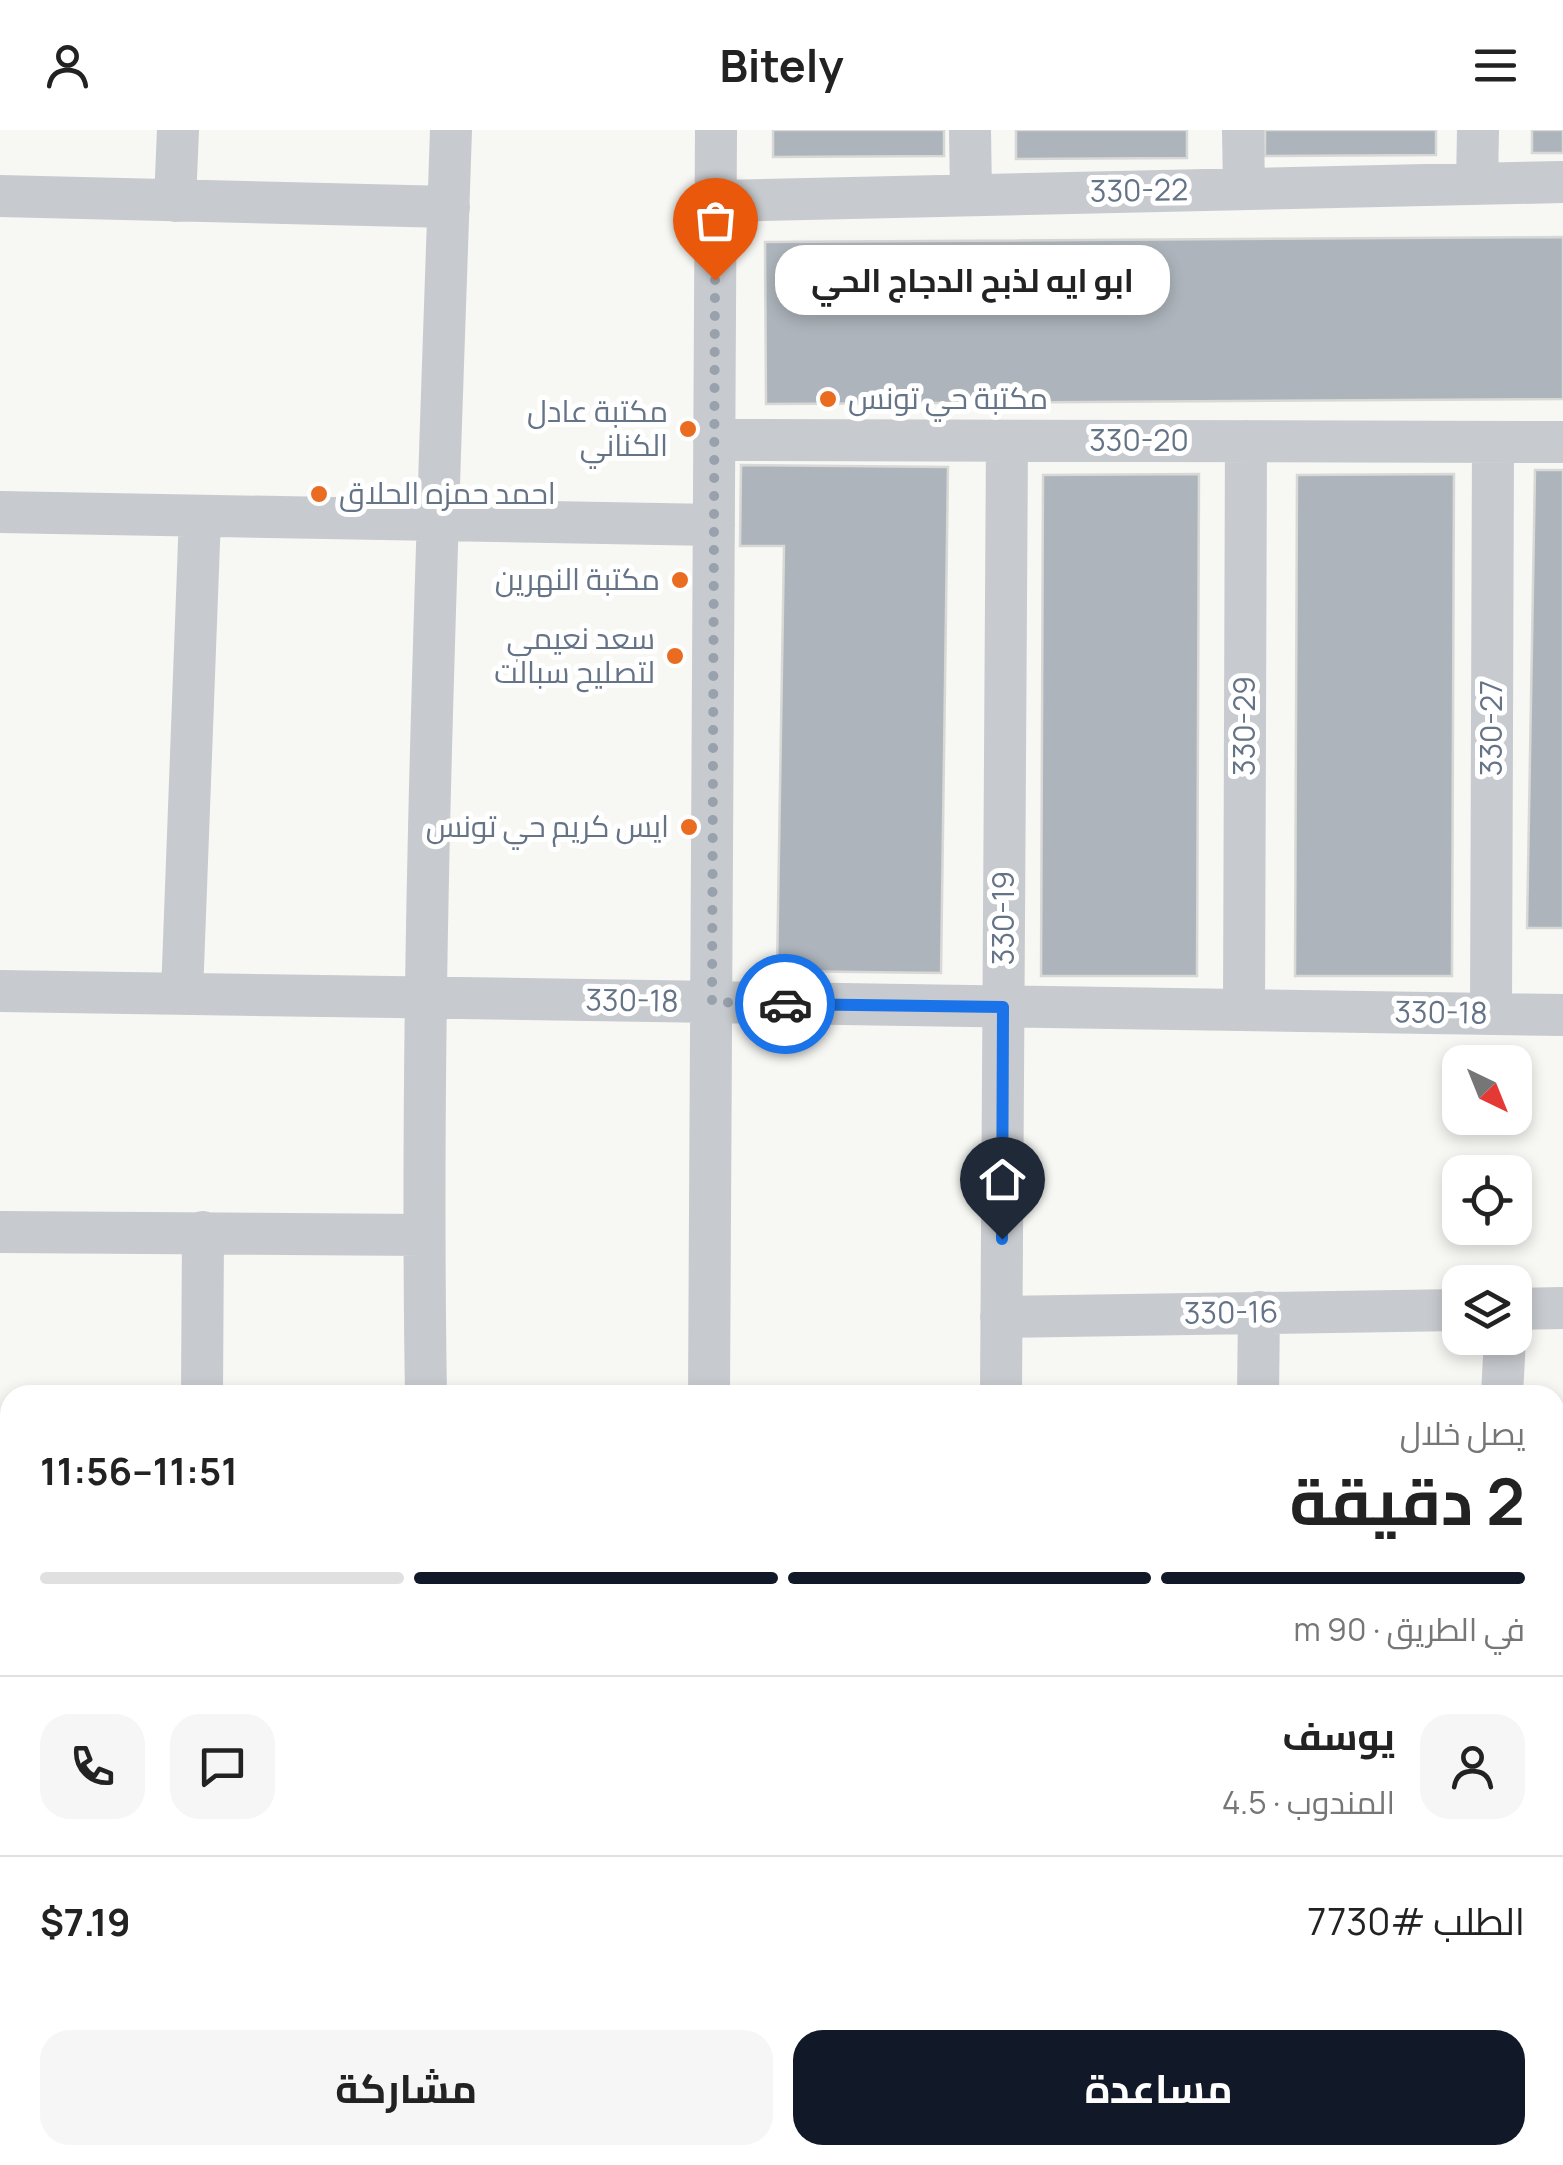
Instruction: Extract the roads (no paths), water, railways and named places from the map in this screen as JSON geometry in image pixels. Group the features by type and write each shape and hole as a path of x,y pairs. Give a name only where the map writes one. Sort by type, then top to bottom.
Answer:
{"street":[{"path":"175,200 178,130"},
{"path":"426,1385 425,998 452,130"},
{"path":"709,1385 716,130"},
{"path":"970,130 971,195"},
{"path":"1242,130 1244,189"},
{"path":"1477,184 1478,130"},
{"name":"330-22","path":"715,201 1563,182"},
{"path":"0,196 449,207"},
{"name":"330-20","path":"714,440 1563,442"},
{"name":"330-19","path":"1001,1385 1008,440"},
{"name":"330-29","path":"1244,1010 1246,441"},
{"name":"330-27","path":"1491,1014 1494,442"},
{"path":"0,512 714,525"},
{"path":"182,994 200,516"},
{"name":"330-18","path":"0,991 1563,1015"},
{"path":"0,1232 424,1235"},
{"path":"202,1232 202,1385"},
{"path":"1532,1309 1563,1308"},
{"name":"330-16","path":"1001,1317 1442,1310"},
{"path":"1258,1385 1259,1312"},
{"path":"1503,1385 1504,1355"}],"place":[{"name":"ابو ايه لذبح الدجاج الحي","path":"715,280"},
{"name":"مكتبة حي تونس","path":"828,399"},
{"name":"مكتبة عادل الكناني","path":"688,429"},
{"name":"احمد حمزه الحلاق","path":"319,494"},
{"name":"مكتبة النهرين","path":"680,580"},
{"name":"سعد نعيمي لتصليح سبالت","path":"675,656"},
{"name":"ايس كريم حي تونس","path":"689,827"}]}
